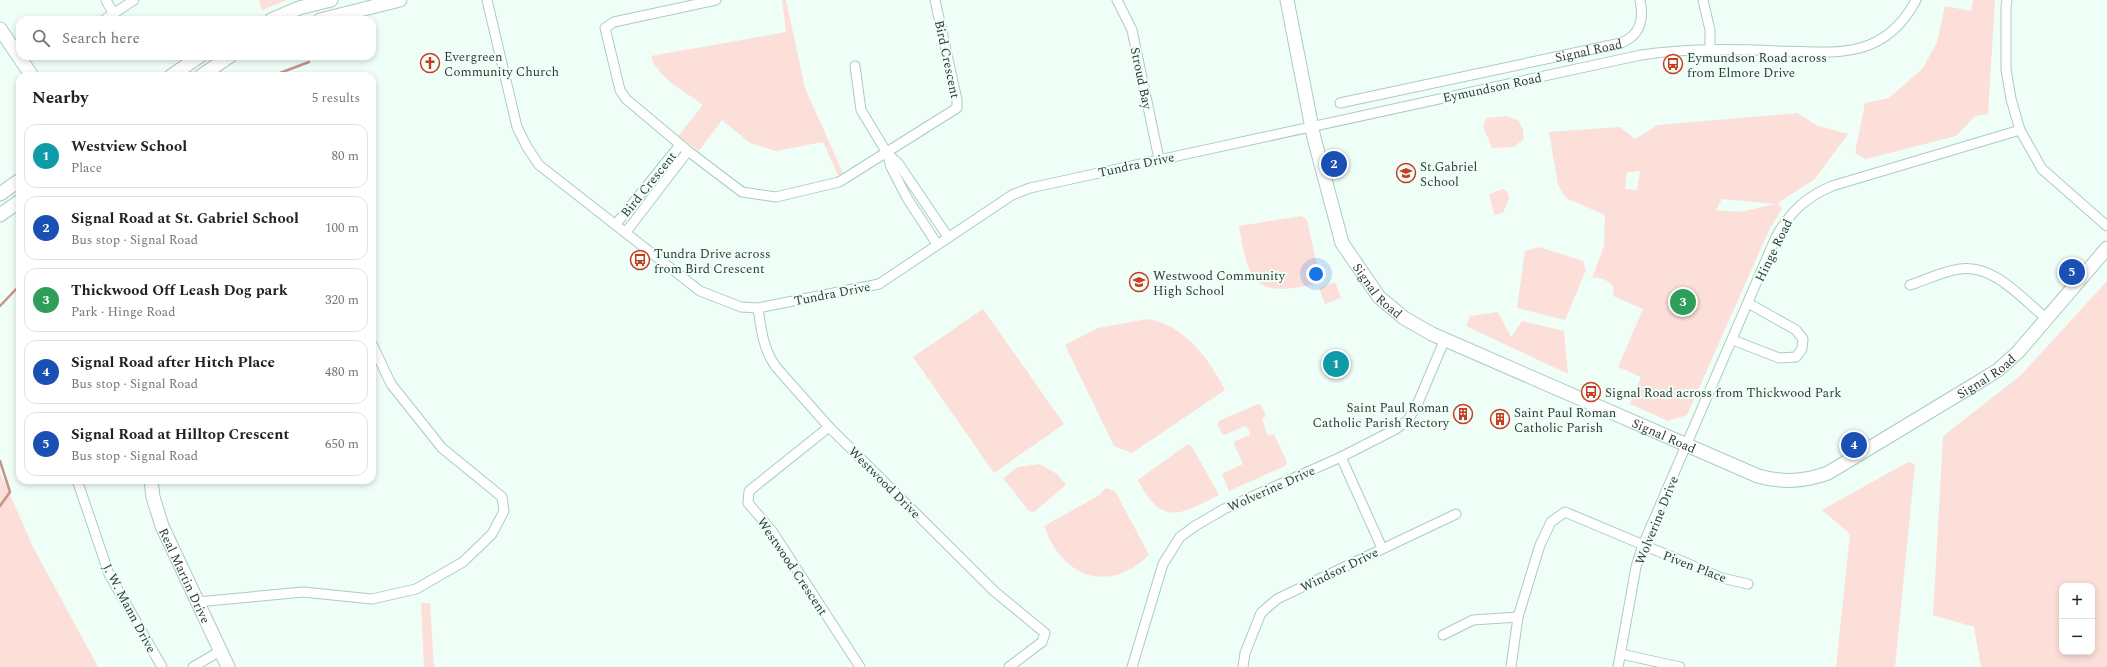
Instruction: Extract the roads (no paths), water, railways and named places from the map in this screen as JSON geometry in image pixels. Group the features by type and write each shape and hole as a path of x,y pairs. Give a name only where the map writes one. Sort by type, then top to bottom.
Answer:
{"street":[{"path":"106,0 113,13"},
{"path":"109,16 134,0"},
{"path":"280,16 299,8 331,0"},
{"path":"336,16 400,0"},
{"name":"Tundra Drive","path":"487,0 517,127 527,147 539,164 700,291 741,308 758,308 879,284 1012,195 1030,188 1312,126"},
{"name":"Bird Crescent","path":"716,0 614,22 605,28 620,90 626,99 688,152 742,192 776,197 839,182 957,108 957,100 935,0"},
{"name":"Stroud Bay","path":"1117,0 1132,30 1159,159"},
{"name":"Signal Road","path":"1287,0 1312,126 1342,243 1379,297 1404,318 1432,334 1746,472 1772,480 1787,481 1814,478 1842,466 1998,370 2018,352 2107,248"},
{"name":"Signal Road","path":"1340,103 1621,43 1633,36 1641,24 1642,17 1640,0"},
{"path":"1703,0 1710,30 1710,49"},
{"name":"Eymundson Road","path":"1312,126 1641,55 1669,51 1710,49 1832,52 1854,50 1878,41 1891,32 1903,21 1916,0"},
{"path":"2007,0 2006,70 2011,99 2020,130 2042,168 2107,226"},
{"path":"0,29 16,52"},
{"path":"21,60 29,72"},
{"path":"177,72 194,60"},
{"path":"207,72 224,60"},
{"path":"855,66 862,110 887,153 891,167 907,198 937,244"},
{"path":"1392,92 1395,108"},
{"name":"Hinge Road","path":"1687,446 1748,303 1784,224 1791,214 1807,198 1842,183 2020,130"},
{"name":"Bird Crescent","path":"616,224 680,145"},
{"name":"Bird Crescent","path":"626,232 688,152"},
{"path":"887,153 898,163 948,237"},
{"path":"0,194 16,183"},
{"path":"648,183 658,191"},
{"path":"907,198 917,191"},
{"path":"0,215 16,204"},
{"path":"1910,285 1960,269 1979,270 1996,277 2046,318"},
{"path":"1733,340 1779,358 1796,357 1802,349 1803,339 1796,330 1748,303"},
{"name":"Westwood Drive","path":"758,308 763,343 769,356 829,427 994,591 1045,633 1042,642 1009,667"},
{"name":"Wolverine Drive","path":"1132,667 1163,564 1180,537 1195,526 1224,509 1341,457 1396,429 1408,420 1417,405 1445,339"},
{"path":"197,602 302,592 372,598 416,589 462,562 492,534 504,510 502,497 442,448 390,384 376,363"},
{"name":"Westwood Crescent","path":"829,427 749,491 748,503 772,531 860,667"},
{"name":"Wolverine Drive","path":"1618,667 1636,567 1643,545 1687,446"},
{"name":"Windsor Drive","path":"1243,667 1245,653 1261,613 1277,599 1382,548 1341,457"},
{"name":"J. W. Mann Drive","path":"78,484 109,574 162,667"},
{"name":"Real Martin Drive","path":"151,484 153,497 162,526 228,667"},
{"path":"1511,667 1518,617 1540,545 1551,522 1565,512 1643,545"},
{"path":"1382,548 1456,514"},
{"name":"Piven Place","path":"1643,545 1722,578 1748,584"},
{"path":"1443,634 1473,620 1518,617"},
{"path":"193,667 220,651"},
{"path":"1621,654 1680,667"}],"waterway":[{"path":"283,72 309,62"},
{"path":"0,306 16,289"},
{"path":"0,461 10,492 0,506"}],"place":[{"name":"Evergreen Community Church","path":"430,63"},
{"name":"Eymundson Road across from Elmore Drive","path":"1673,64"},
{"name":"Signal Road at St. Gabriel School","path":"1334,164"},
{"name":"St.Gabriel School","path":"1406,173"},
{"name":"Tundra Drive across from Bird Crescent","path":"640,260"},
{"name":"Signal Road at Hilltop Crescent","path":"2072,272"},
{"name":"Westwood Community High School","path":"1139,282"},
{"name":"Thickwood Off Leash Dog park","path":"1683,302"},
{"name":"Westview School","path":"1336,364"},
{"name":"Signal Road across from Thickwood Park","path":"1591,392"},
{"name":"Saint Paul Roman Catholic Parish Rectory","path":"1463,414"},
{"name":"Saint Paul Roman Catholic Parish","path":"1500,419"},
{"name":"Signal Road after Hitch Place","path":"1854,445"}]}
